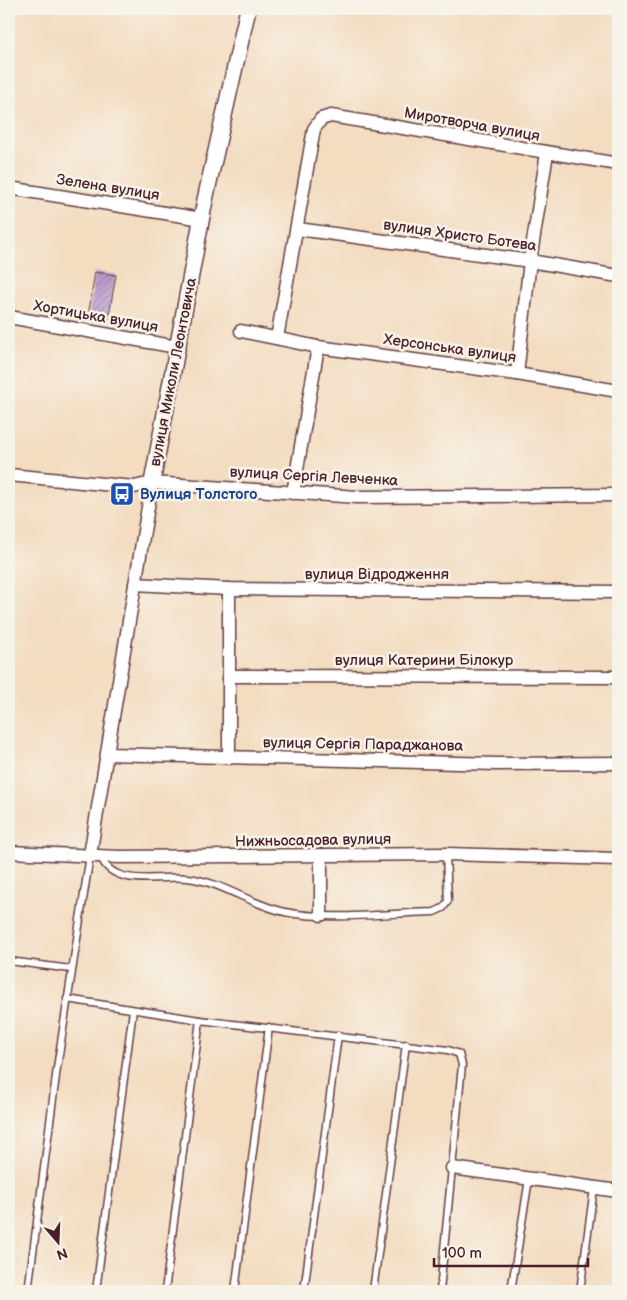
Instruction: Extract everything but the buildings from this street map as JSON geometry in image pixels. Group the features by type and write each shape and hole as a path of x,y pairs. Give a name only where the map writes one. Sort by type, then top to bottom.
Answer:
{"street":[{"name":"вулиця Миколи Леонтовича","path":"95,855 107,754 152,483 202,219 248,9"},
{"name":"Миротворча вулиця","path":"298,229 314,129 322,119 331,116 546,153 618,161"},
{"path":"517,374 530,261 546,153"},
{"name":"Зелена вулиця","path":"9,188 202,219"},
{"path":"277,338 298,229"},
{"name":"вулиця Христо Ботева","path":"298,229 530,261 618,276"},
{"name":"Хортицька вулиця","path":"9,317 177,348"},
{"name":"Херсонська вулиця","path":"241,331 318,347 517,374 618,391"},
{"path":"292,492 318,347"},
{"name":"вулиця Сергія Левченка","path":"9,475 134,487 152,483 357,497 618,495"},
{"name":"вулиця Відродження","path":"135,584 229,589 618,592"},
{"path":"229,589 229,758"},
{"name":"вулиця Катерини Білокур","path":"230,676 618,677"},
{"name":"вулиця Сергія Параджанова","path":"107,754 487,764 618,763"},
{"name":"Нижньосадова вулиця","path":"9,852 95,855 321,857 446,854 618,859"},
{"path":"321,857 321,915"},
{"path":"452,1168 618,1191"}],"lane":[{"path":"95,855 107,867 125,876 142,880 187,878 211,883 268,908 287,913 321,915 434,912 443,908 448,901 446,854"},
{"path":"28,1291 71,969 95,855"},
{"path":"9,961 71,969"},
{"path":"67,998 200,1020 454,1050 462,1059 440,1291"},
{"path":"96,1291 133,1010"},
{"path":"165,1291 200,1020"},
{"path":"235,1291 268,1027"},
{"path":"304,1291 338,1035"},
{"path":"373,1291 406,1044"},
{"path":"511,1291 529,1179"},
{"path":"580,1291 594,1188"}],"place":[{"name":"Вулиця Толстого","path":"122,494"}]}
